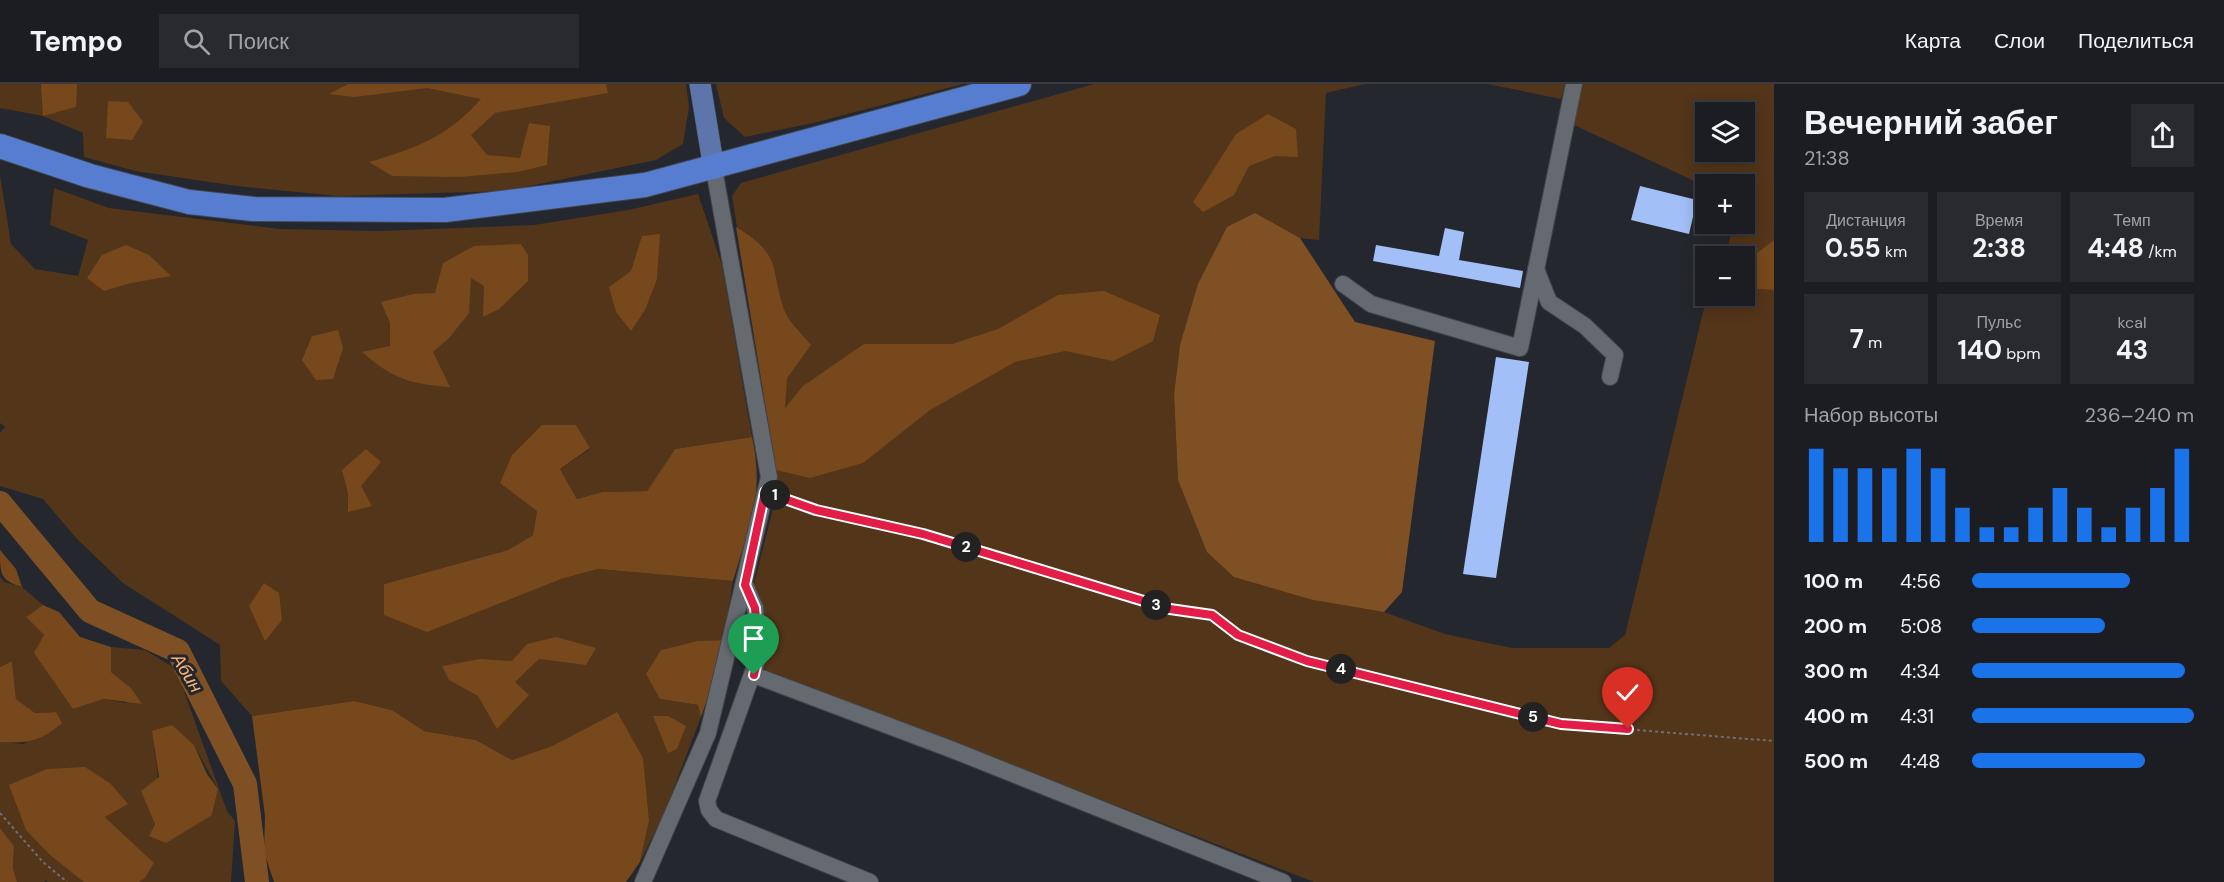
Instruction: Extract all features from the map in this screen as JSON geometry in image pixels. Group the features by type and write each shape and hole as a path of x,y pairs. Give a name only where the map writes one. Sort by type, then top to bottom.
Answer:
{"highway":[{"path":"0,146 90,176 189,202 253,209 445,210 645,185 714,169 1019,84"}],"main road":[{"path":"700,84 714,169"}],"street":[{"path":"1343,284 1371,304 1520,348 1574,84"},
{"path":"643,882 708,733 769,477 714,169"},
{"path":"1536,268 1549,302 1586,326 1615,355 1610,377"},
{"path":"745,585 755,608 759,652 754,675 707,801 709,810 716,819 870,882"},
{"path":"754,675 953,750 1283,882"}],"path":[{"path":"765,492 816,510 923,534 1170,609 1212,615 1238,635 1307,661 1561,724 1774,741"},
{"path":"0,813 43,862 67,882"}],"shaded area":[{"path":"0,84 686,84 689,107 683,144 656,160 506,191 337,196 237,186 135,171 84,157 83,133 43,116 0,108"},
{"path":"41,84 77,84 76,107 43,116"},
{"path":"348,84 606,84 608,93 495,113 471,135 487,155 520,158 529,123 550,126 547,165 517,172 460,177 392,176 369,162 430,140 456,123 481,99 427,88 354,97 329,94"},
{"path":"716,84 963,84 813,123 745,137 724,118"},
{"path":"1094,84 1365,84 1326,93 1319,240 1300,238 1254,213 1180,345 1174,394 1178,480 1313,600 1384,612 1445,634 1512,648 1609,648 1625,635 1705,306 1755,306 1755,246 1728,246 1731,234 1755,234 1755,174 1695,174 1695,183 1574,125 1582,84 1774,84 1774,882 1314,882 735,658 775,501 776,471 732,196 741,183"},
{"path":"1488,84 1565,84 1561,99"},
{"path":"108,101 128,102 143,122 132,140 106,138"},
{"path":"1268,114 1296,129 1298,157 1275,156 1249,166 1234,195 1203,212 1193,202 1236,134"},
{"path":"0,175 11,244 35,269 78,276 88,240 50,225 54,188 109,208 280,229 379,231 534,225 628,210 698,194 722,265 752,437 675,449 647,491 602,492 577,499 560,469 590,449 576,425 537,512 533,535 508,550 384,584 561,579 598,569 733,581 724,640 698,641 660,699 698,705 701,717 664,814 640,862 649,821 617,712 552,746 512,760 476,740 424,731 392,710 354,701 252,716 221,681 220,645 123,583 77,539 43,499 0,486 0,433 5,427 0,423"},
{"path":"1255,213 1300,238 1355,322 1435,341 1402,592 1384,612 1313,600 1234,577 1207,552 1178,480 1174,394 1180,345 1198,284 1227,227"},
{"path":"736,227 762,246 768,255 785,312 811,345 787,378 785,408 803,386 864,344 952,344 998,329 1058,295 1104,291 1160,315 1153,341 1113,361 1065,351 1015,362 930,410 863,463 810,478 776,470"},
{"path":"660,234 657,279 645,310 631,331 616,312 609,287 631,271 642,236"},
{"path":"1774,240 1774,290 1755,289 1755,255"},
{"path":"521,244 528,255 528,281 499,309 483,317 484,286 471,278 469,313 450,337 433,352 450,387 413,382 393,374 362,352 390,346 390,323 381,302 413,294 435,293 443,263 474,246"},
{"path":"126,245 149,255 171,276 131,283 104,291 87,278 102,255"},
{"path":"338,330 343,348 333,379 316,380 302,360 312,336"},
{"path":"542,425 576,425 590,448 560,469 577,499 602,492 647,491 675,449 752,437 756,458 756,494 733,581 598,569 561,579 427,632 384,615 384,584 508,550 533,535 537,511 500,483 512,455"},
{"path":"366,449 381,462 361,486 372,506 348,512 348,493 342,470"},
{"path":"0,550 16,569 22,587 5,579 1,571"},
{"path":"0,577 4,582 22,587 43,605 26,617 44,635 73,709 104,699 126,703 131,688 111,672 111,647 145,650 176,669 227,811 235,821 231,882 139,882 145,878 154,863 105,817 127,804 111,784 82,880 84,882 48,882 46,880 44,882 17,882 13,868 14,846 0,828 0,742 24,744 56,712 35,713 16,699 12,661 0,667","holes":["194,745 218,789 212,815 150,836 158,803 154,747"]},
{"path":"264,583 279,593 282,620 265,641 249,606"},
{"path":"43,605 59,612 80,637 111,647 111,672 131,688 142,704 104,699 73,709 34,653 44,635 26,617"},
{"path":"556,637 596,648 586,665 539,659 515,682 529,695 497,729 478,696 449,680 442,666 480,659 512,661 527,644"},
{"path":"724,640 701,717 698,705 660,699 646,674 661,650 698,641"},
{"path":"12,661 16,699 35,713 56,712 62,723 47,734 26,742 0,742 0,667"},
{"path":"354,701 392,710 424,731 476,740 512,760 552,746 617,712 643,758 649,821 640,862 626,882 274,882 264,852 265,816 252,716"},
{"path":"653,716 668,716 686,726 677,749 668,753"},
{"path":"172,725 194,745 207,774 218,789 212,815 166,843 149,836 155,824 141,791 159,777 152,731"},
{"path":"85,767 111,784 128,804 105,817 154,863 145,878 139,882 84,882 50,855 26,830 9,785 47,769"},
{"path":"0,828 14,846 13,868 17,882 0,882"}],"building":[{"path":"1640,186 1695,200 1689,234 1631,220"},
{"path":"1445,228 1464,232 1459,260 1523,271 1520,288 1373,261 1376,245 1439,256"},
{"path":"1496,357 1529,362 1496,578 1463,574"}],"waterway":[{"name":"Абин","path":"0,503 90,611 178,651 245,784 257,882"}],"route":[{"path":"754,675 759,652 755,608 745,585 765,492 816,510 923,534 1170,609 1212,615 1238,635 1307,661 1561,724 1628,729"}]}
